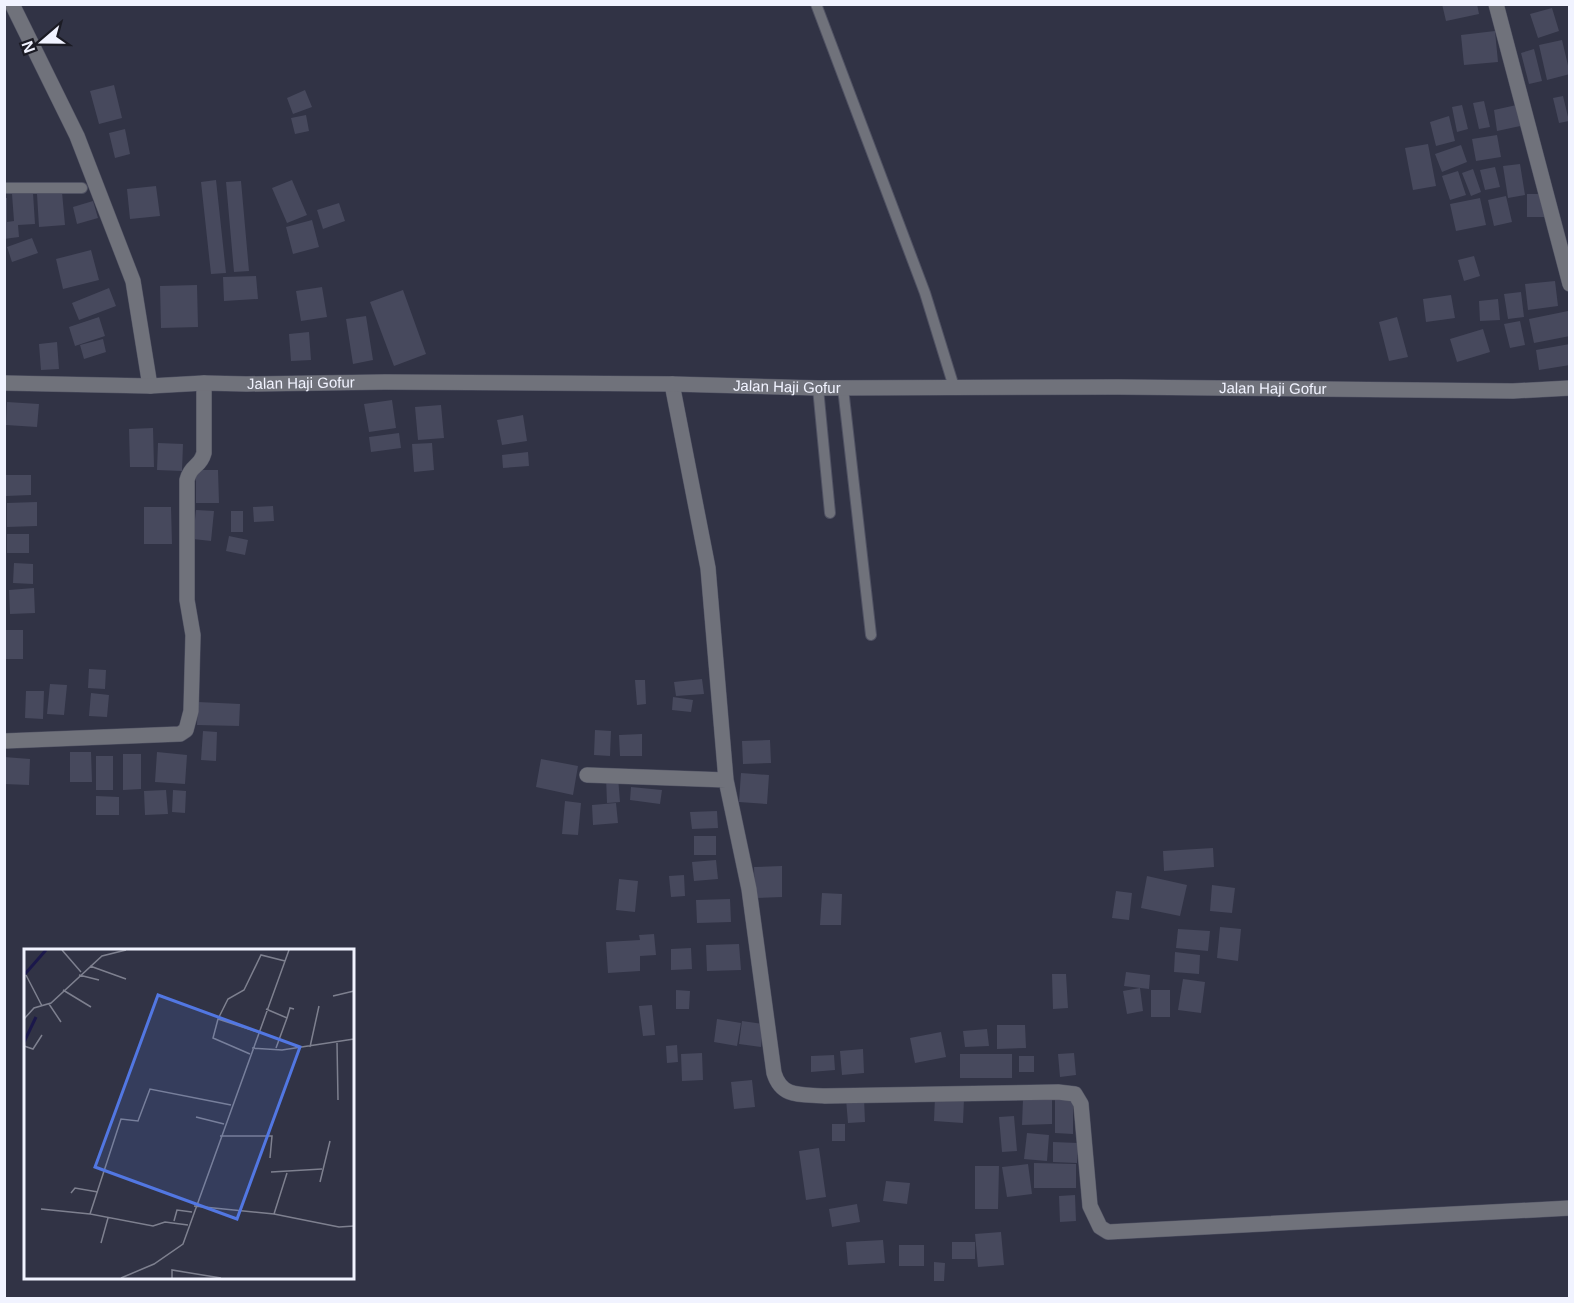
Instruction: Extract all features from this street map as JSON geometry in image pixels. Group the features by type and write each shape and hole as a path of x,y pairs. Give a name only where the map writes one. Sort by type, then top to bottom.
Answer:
{"street":[{"path":"12,4 77,136 133,281 150,386"},
{"path":"1496,4 1569,284"},
{"name":"Jalan Haji Gofur","path":"4,383 150,386 204,383 385,382 672,384 818,388 1513,391 1569,388"},
{"path":"4,741 180,734 186,730 191,711 193,635 187,600 187,480 189,471 202,461 204,453 204,383"},
{"path":"672,384 708,568 726,780 749,889 774,1073 777,1082 784,1090 791,1093 825,1096 1058,1092 1075,1094 1082,1104 1090,1206 1100,1227 1108,1232 1569,1208"},
{"path":"587,775 726,780"}],"lane":[{"path":"816,4 925,293 954,387"},
{"path":"4,188 82,188"},
{"path":"818,388 830,513"},
{"path":"843,388 871,635"}],"building":[{"path":"1442,4 1477,4 1479,14 1446,21"},
{"path":"1552,8 1559,31 1538,38 1530,14"},
{"path":"1495,31 1498,62 1464,65 1461,35"},
{"path":"1562,40 1570,74 1547,80 1539,45"},
{"path":"1534,49 1542,81 1529,84 1521,53"},
{"path":"114,85 122,118 99,124 90,91"},
{"path":"305,90 312,107 293,114 287,98"},
{"path":"1563,96 1569,121 1559,123 1553,98"},
{"path":"1484,101 1490,127 1479,129 1473,103"},
{"path":"1521,104 1525,125 1497,131 1494,110"},
{"path":"1462,105 1468,129 1457,132 1452,107"},
{"path":"306,115 309,131 295,134 291,118"},
{"path":"1449,116 1455,141 1436,146 1430,122"},
{"path":"125,129 130,154 115,158 109,133"},
{"path":"1497,135 1501,157 1476,161 1472,139"},
{"path":"1428,144 1436,186 1413,190 1405,148"},
{"path":"1461,145 1467,162 1442,172 1435,154"},
{"path":"1520,164 1525,195 1508,198 1503,166"},
{"path":"1495,167 1500,187 1485,190 1480,170"},
{"path":"1473,169 1481,192 1471,196 1462,173"},
{"path":"1458,171 1466,195 1450,200 1442,176"},
{"path":"216,180 226,273 211,274 201,182"},
{"path":"292,180 307,215 287,223 272,188"},
{"path":"241,181 249,271 234,272 226,182"},
{"path":"156,186 160,216 130,219 127,189"},
{"path":"62,192 65,225 39,227 37,194"},
{"path":"33,193 35,224 18,225 19,237 4,239 4,198 7,198 7,222 14,221 12,194"},
{"path":"1527,194 1544,194 1544,217 1527,217"},
{"path":"1506,196 1512,222 1494,226 1488,200"},
{"path":"1480,198 1486,225 1456,231 1450,204"},
{"path":"93,201 98,218 77,224 73,207"},
{"path":"339,203 345,221 323,229 317,210"},
{"path":"312,220 319,247 293,254 286,227"},
{"path":"32,238 38,253 12,262 7,247"},
{"path":"91,250 99,280 63,289 56,259"},
{"path":"1474,256 1480,276 1464,281 1458,260"},
{"path":"256,276 258,299 224,301 223,277"},
{"path":"1555,281 1558,306 1528,310 1525,284"},
{"path":"197,285 198,327 161,328 160,286"},
{"path":"322,287 327,317 301,321 296,291"},
{"path":"109,288 116,306 79,320 72,303"},
{"path":"403,290 426,354 394,366 370,302"},
{"path":"1521,292 1524,317 1508,319 1504,294"},
{"path":"1451,295 1455,318 1426,322 1423,299"},
{"path":"1498,299 1500,320 1480,321 1479,301"},
{"path":"1568,311 1570,336 1534,343 1529,319"},
{"path":"366,316 373,360 353,364 346,319"},
{"path":"99,317 105,336 75,346 69,327"},
{"path":"1397,317 1408,357 1389,361 1379,322"},
{"path":"1520,321 1525,345 1510,348 1504,324"},
{"path":"1483,329 1490,352 1457,362 1450,339"},
{"path":"309,332 311,360 291,361 289,334"},
{"path":"103,339 106,352 84,359 80,345"},
{"path":"57,342 59,369 41,370 39,344"},
{"path":"1570,344 1570,365 1539,370 1536,350"},
{"path":"392,400 396,428 369,432 364,404"},
{"path":"7,402 39,404 37,427 6,425"},
{"path":"441,405 444,438 418,440 415,407"},
{"path":"523,415 527,441 502,445 497,420"},
{"path":"153,428 154,467 130,467 129,429"},
{"path":"399,433 401,448 371,452 369,437"},
{"path":"158,443 183,444 182,471 157,470"},
{"path":"432,443 434,470 414,472 412,444"},
{"path":"528,452 529,466 503,468 502,455"},
{"path":"196,470 218,470 219,503 196,503"},
{"path":"6,475 31,475 31,495 6,496"},
{"path":"37,502 37,526 7,527 7,503"},
{"path":"273,506 274,521 254,522 253,507"},
{"path":"144,507 171,507 172,544 144,544"},
{"path":"196,510 214,511 211,541 193,539"},
{"path":"231,511 243,511 243,532 231,532"},
{"path":"7,534 29,534 29,553 7,553"},
{"path":"229,536 248,540 245,555 226,551"},
{"path":"14,563 33,564 33,584 13,583"},
{"path":"34,588 35,613 10,614 9,590"},
{"path":"4,630 23,630 23,659 4,659"},
{"path":"89,669 106,670 105,689 88,688"},
{"path":"702,679 704,694 676,696 674,682"},
{"path":"635,680 645,680 646,704 637,705"},
{"path":"50,684 67,685 64,715 47,714"},
{"path":"26,691 44,691 43,719 25,718"},
{"path":"91,693 109,695 107,717 89,716"},
{"path":"673,697 693,700 691,712 672,710"},
{"path":"198,702 240,704 239,726 197,725"},
{"path":"595,730 611,731 610,756 594,755"},
{"path":"203,731 217,732 216,761 201,760"},
{"path":"642,734 642,756 620,756 619,735"},
{"path":"770,740 771,763 743,764 742,741"},
{"path":"70,752 91,752 92,782 70,782"},
{"path":"157,752 187,755 185,784 155,782"},
{"path":"123,754 141,754 141,789 123,790"},
{"path":"96,756 113,756 113,790 96,790"},
{"path":"4,757 30,759 29,785 4,784"},
{"path":"541,759 578,766 573,795 536,787"},
{"path":"741,773 769,775 767,804 739,802"},
{"path":"606,777 618,777 620,802 607,803"},
{"path":"631,787 662,790 660,804 630,800"},
{"path":"166,790 168,814 145,815 144,791"},
{"path":"173,790 186,791 185,813 172,812"},
{"path":"96,796 119,797 119,815 96,815"},
{"path":"565,801 581,803 578,835 562,834"},
{"path":"616,803 618,823 593,825 592,805"},
{"path":"717,811 718,828 692,829 690,812"},
{"path":"694,836 716,836 716,855 694,855"},
{"path":"1213,848 1214,867 1164,871 1163,851"},
{"path":"716,860 718,879 694,881 692,862"},
{"path":"782,866 782,897 755,898 754,867"},
{"path":"684,875 685,896 671,897 669,876"},
{"path":"1147,876 1187,885 1180,916 1141,908"},
{"path":"619,879 638,881 635,912 616,910"},
{"path":"1212,885 1235,888 1232,913 1210,911"},
{"path":"1116,891 1132,893 1129,920 1112,918"},
{"path":"822,893 842,894 841,925 820,925"},
{"path":"730,899 731,922 697,923 696,900"},
{"path":"1220,927 1241,929 1238,961 1217,958"},
{"path":"1178,929 1210,931 1208,951 1176,948"},
{"path":"654,934 656,955 640,956 640,971 608,973 606,942 640,940 639,935"},
{"path":"739,944 741,970 707,971 706,945"},
{"path":"691,948 692,969 671,970 671,949"},
{"path":"1175,952 1200,955 1199,974 1174,972"},
{"path":"1126,972 1150,975 1149,989 1124,986"},
{"path":"1052,974 1066,974 1068,1008 1053,1009"},
{"path":"1183,979 1205,982 1201,1013 1178,1010"},
{"path":"1140,988 1143,1011 1127,1014 1123,991"},
{"path":"676,990 690,991 689,1009 676,1009"},
{"path":"1151,990 1170,990 1170,1017 1151,1017"},
{"path":"652,1005 655,1035 643,1036 639,1006"},
{"path":"717,1019 741,1023 737,1046 714,1042"},
{"path":"742,1021 763,1024 761,1047 739,1044"},
{"path":"997,1025 1025,1025 1026,1048 997,1049"},
{"path":"987,1029 989,1046 965,1047 963,1031"},
{"path":"941,1032 946,1057 915,1063 910,1038"},
{"path":"677,1045 678,1062 667,1063 666,1046"},
{"path":"863,1049 864,1073 842,1075 840,1051"},
{"path":"702,1053 703,1080 682,1081 681,1054"},
{"path":"1074,1053 1076,1075 1060,1077 1058,1054"},
{"path":"960,1054 1012,1054 1012,1078 960,1078"},
{"path":"834,1055 835,1070 811,1072 811,1056"},
{"path":"1019,1056 1034,1056 1034,1072 1019,1072"},
{"path":"752,1080 755,1107 734,1109 731,1082"},
{"path":"935,1097 964,1099 963,1123 934,1121"},
{"path":"864,1098 865,1122 848,1123 846,1099"},
{"path":"1023,1099 1052,1099 1052,1124 1022,1125"},
{"path":"1055,1100 1073,1100 1073,1134 1055,1133"},
{"path":"1014,1116 1017,1151 1002,1152 999,1117"},
{"path":"832,1124 845,1124 845,1141 832,1141"},
{"path":"1027,1133 1049,1135 1047,1161 1024,1159"},
{"path":"1053,1142 1078,1143 1077,1163 1053,1162"},
{"path":"819,1148 826,1197 806,1200 799,1151"},
{"path":"1034,1163 1076,1164 1076,1188 1034,1188"},
{"path":"1028,1164 1032,1194 1007,1197 1002,1167"},
{"path":"975,1166 999,1166 998,1209 975,1209"},
{"path":"886,1181 910,1183 907,1204 883,1201"},
{"path":"1075,1195 1076,1221 1060,1222 1059,1196"},
{"path":"857,1204 860,1222 832,1227 829,1209"},
{"path":"1001,1232 1004,1265 978,1267 975,1234"},
{"path":"883,1240 885,1263 848,1265 846,1242"},
{"path":"952,1242 975,1242 975,1259 952,1259"},
{"path":"899,1245 924,1245 924,1266 899,1266"},
{"path":"934,1262 945,1263 944,1281 934,1281"}]}
